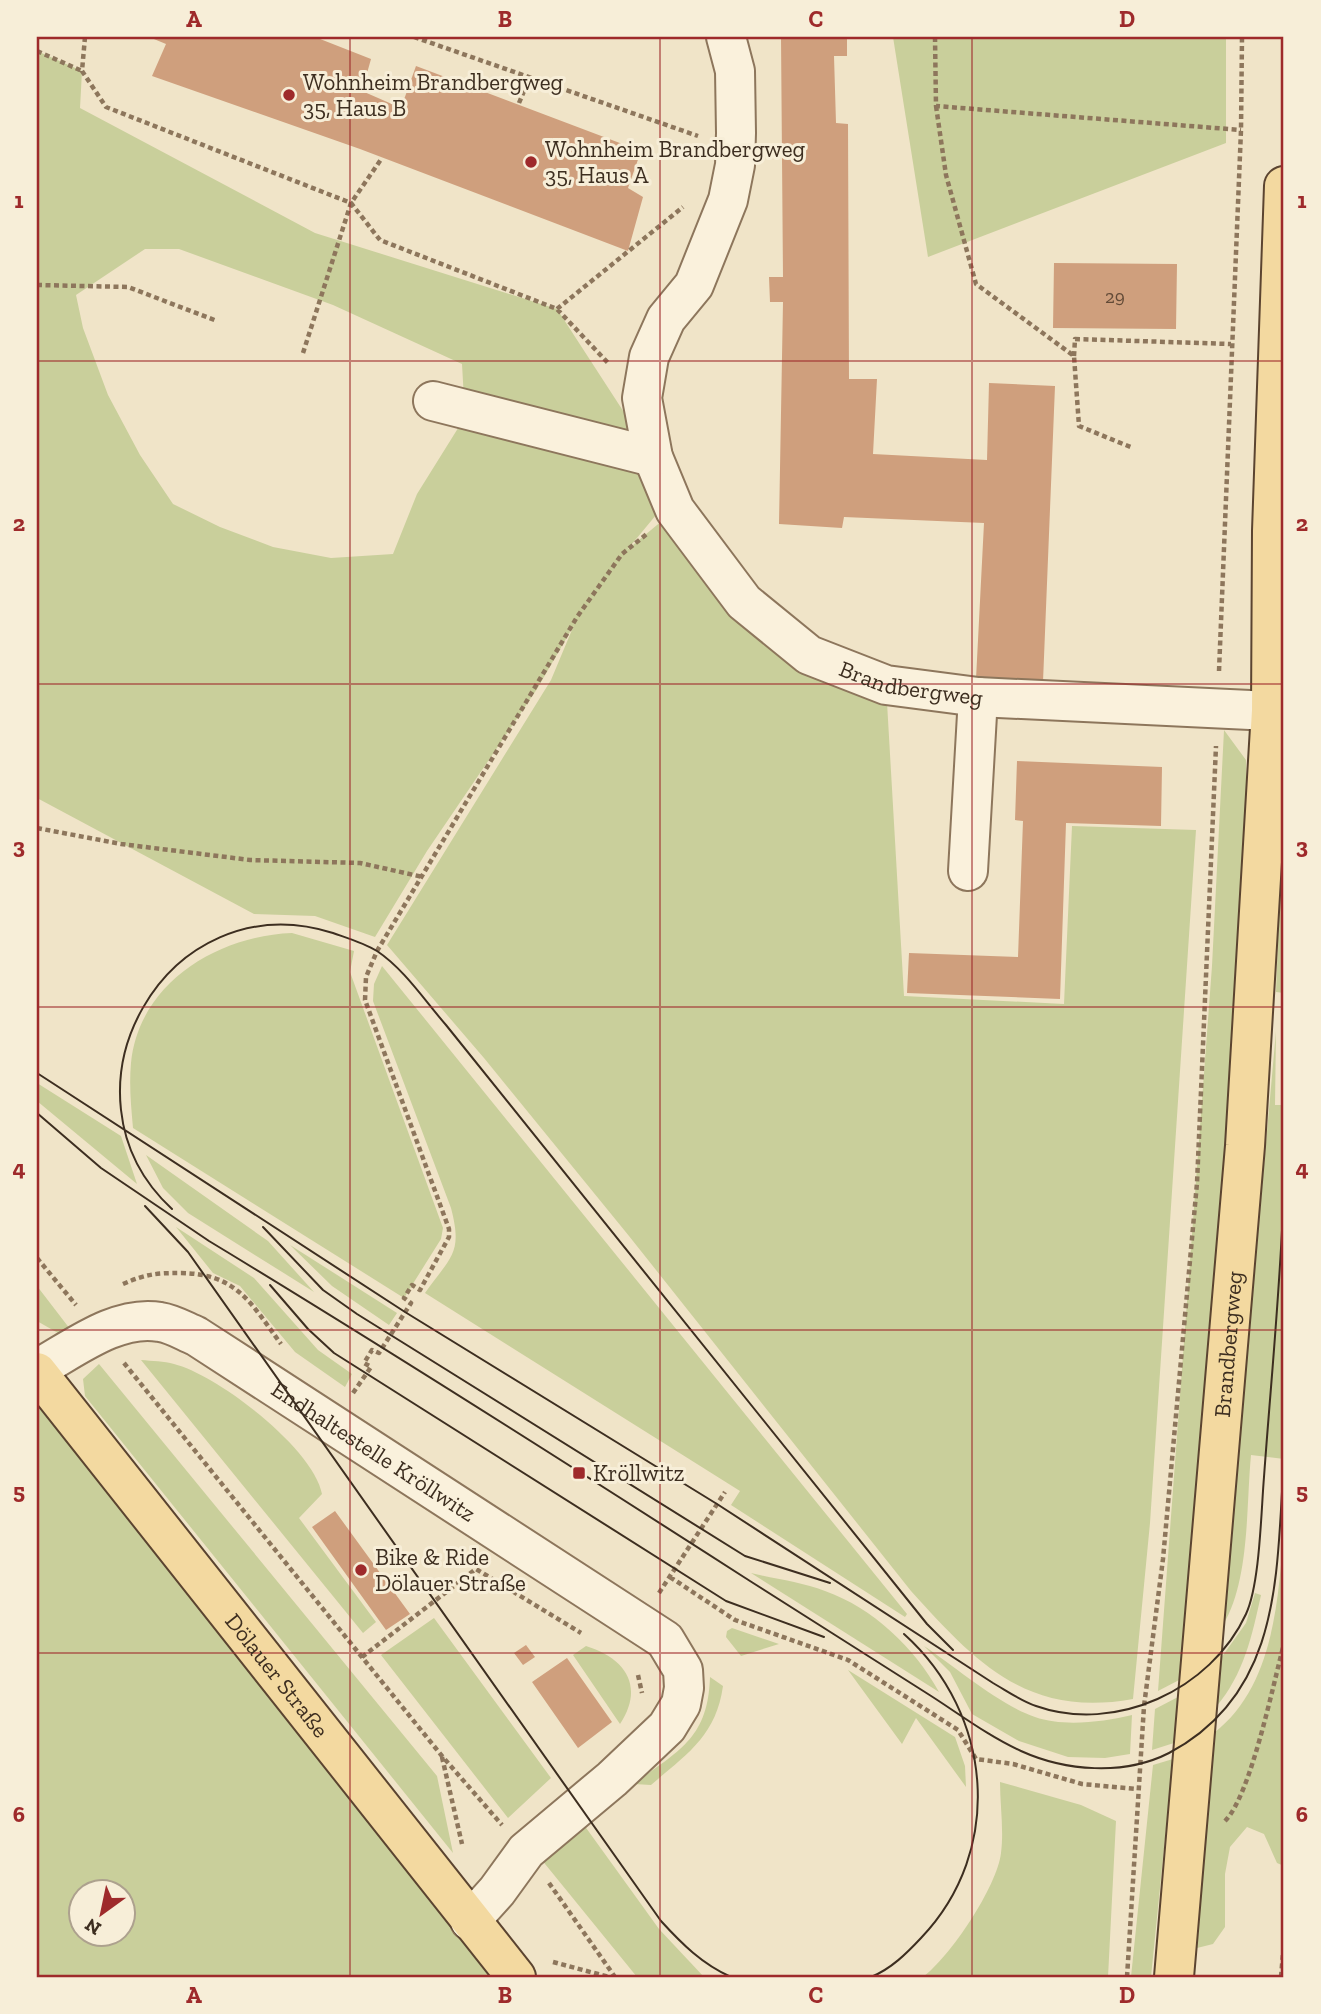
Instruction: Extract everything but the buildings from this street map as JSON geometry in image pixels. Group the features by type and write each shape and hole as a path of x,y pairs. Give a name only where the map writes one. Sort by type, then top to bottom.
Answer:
{"main road":[{"name":"Brandbergweg","path":"1174,1977 1200,1647 1245,1146 1271,711 1272,531 1284,186"},
{"name":"Dölauer Straße","path":"37,1371 516,1977"}],"lane":[{"name":"Brandbergweg","path":"726,37 735,71 735,156 728,200 694,285 666,319 649,357 642,398 653,457 675,510 744,602 808,655 886,685 978,697 1271,711"},
{"path":"433,401 653,457"},
{"path":"968,871 978,697"},
{"name":"Endhaltestelle Kröllwitz","path":"37,1371 101,1334 137,1322 170,1324 196,1336 665,1640 683,1670 684,1688 681,1703 667,1727 612,1779 526,1851 470,1922"}],"path":[{"path":"82,71 85,37"},
{"path":"414,37 735,156 557,309"},
{"path":"935,37 936,106 946,175 976,284 1074,356"},
{"path":"1127,1977 1144,1706 1163,1559 1197,1183 1241,130 1242,37"},
{"path":"37,51 82,71 106,107 351,203 380,240 557,309 642,398"},
{"path":"519,103 529,79"},
{"path":"936,106 1241,130"},
{"path":"303,353 351,203 382,158"},
{"path":"37,285 128,287 216,321"},
{"path":"1133,448 1079,426 1075,339 1231,344"},
{"path":"333,1426 370,1367 364,1363 372,1350 379,1353 411,1303 404,1298 412,1285 419,1290 449,1237 449,1229 363,989 377,951 578,617 622,554 675,510"},
{"path":"37,828 121,844 250,860 360,863 423,877"},
{"path":"37,1258 442,1756"},
{"path":"725,1492 670,1577 734,1620 848,1660 958,1730 976,1759 1013,1765 1082,1784 1138,1789"},
{"path":"362,1657 476,1569 574,1631 591,1636"},
{"path":"1185,1863 1234,1812 1255,1755 1284,1644"},
{"path":"1281,1977 1284,1942"}],"green space":[{"path":"893,37 1226,37 1226,143 928,257"},
{"path":"37,51 82,71 80,108 315,233 557,309 653,457 666,503 627,550 675,510 744,602 886,685 904,996 1064,1004 1072,826 1196,830 1150,1523 1133,1699 1096,1703 1063,1700 1034,1692 1007,1680 983,1662 935,1617 911,1591 484,1058 387,945 551,680 574,625 537,689 427,851 375,937 315,916 254,914 37,798","holes":["145,249 179,249 333,305 462,364 465,417 417,494 393,554 331,558 273,547 220,527 173,504 140,455 108,395 83,328 76,295"]},
{"path":"1224,730 1246,760 1247,837 1222,1209 1181,1679 1158,1691 1212,966"},
{"path":"1284,788 1284,993 1276,992"},
{"path":"292,933 354,951 350,972 443,1228 441,1239 404,1298 133,1128 130,1071 137,1035 149,1009 166,988 186,969 210,954 236,943"},
{"path":"382,966 907,1614 905,1617 731,1505 740,1491 425,1293 448,1262 456,1235 451,1208 373,1001 374,984"},
{"path":"1276,1031 1275,1105 1284,1105 1284,1459 1251,1455 1242,1565 1232,1607 1223,1625"},
{"path":"37,1083 121,1136 137,1184 37,1101"},
{"path":"146,1155 268,1241 314,1292 188,1213 163,1188"},
{"path":"176,1227 254,1278 318,1350 352,1374 345,1387 295,1352 240,1286 213,1273"},
{"path":"290,1245 397,1313 389,1325 332,1286"},
{"path":"37,1286 70,1329 58,1333 37,1321"},
{"path":"141,1360 174,1364 215,1383 262,1416 302,1456 315,1476 322,1494 299,1518 376,1622 363,1633"},
{"path":"99,1364 437,1776 453,1853 85,1396 83,1379"},
{"path":"37,1372 509,1977 37,1977"},
{"path":"1284,1524 1284,1866 1277,1863 1264,1834 1247,1827 1230,1847 1225,1874 1225,1927 1213,1944 1197,1948 1214,1733 1234,1713 1250,1690 1262,1665 1276,1609"},
{"path":"751,1573 816,1588 860,1608 905,1645 939,1692"},
{"path":"1255,1593 1261,1595 1246,1654 1234,1681 1216,1707 1221,1658 1246,1623"},
{"path":"434,1618 551,1778 508,1818 381,1655"},
{"path":"732,1628 779,1644 741,1656 726,1637 727,1631"},
{"path":"586,1646 611,1658 627,1675 631,1697 620,1724 573,1655"},
{"path":"924,1646 992,1695 1035,1717 1058,1722 1083,1722 1132,1715 1130,1754 1105,1758 1068,1757 1019,1741 972,1714 950,1672"},
{"path":"848,1670 955,1737 965,1766 966,1787 916,1718 902,1744"},
{"path":"710,1677 723,1686 714,1718 707,1731 688,1753 651,1785 634,1784 677,1752 697,1729 704,1715"},
{"path":"1178,1697 1174,1743 1152,1750 1155,1709"},
{"path":"1173,1759 1151,1977 1131,1977 1153,1765"},
{"path":"1000,1782 1081,1805 1116,1821 1108,1977 923,1977 946,1954 971,1920 998,1867 1002,1835"},
{"path":"584,1825 659,1929 704,1977 637,1977 541,1859"}],"tram line":[{"path":"172,1209 136,1162 121,1109 124,1057 143,1008 176,966 220,937 273,925 333,933 372,948 387,958 422,996 927,1624 953,1650"},
{"path":"37,1073 405,1312 717,1504 993,1683 1030,1704 1066,1713 1097,1714 1128,1709 1158,1699 1185,1684 1210,1664 1230,1641 1246,1614 1251,1601 1259,1547 1284,1185"},
{"path":"37,1113 101,1168 209,1241 481,1409 985,1731 1021,1751 1056,1763 1114,1768 1152,1760 1169,1753 1207,1727 1234,1697 1254,1663 1267,1625 1279,1544 1284,1459"},
{"path":"145,1206 188,1252 661,1921 693,1953 731,1977"},
{"path":"263,1227 323,1290 357,1314 745,1556 830,1583"},
{"path":"270,1285 308,1329 334,1353 726,1601 824,1637"},
{"path":"871,1977 892,1965 910,1949 948,1903 966,1865 976,1824 977,1783 971,1742 956,1703 934,1666 904,1634"}],"place":[{"name":"Wohnheim Brandbergweg 35, Haus B","path":"289,95"},
{"name":"Wohnheim Brandbergweg 35, Haus A","path":"531,162"},
{"name":"Kröllwitz","path":"579,1473"},
{"name":"Bike & Ride Dölauer Straße","path":"361,1570"}]}
